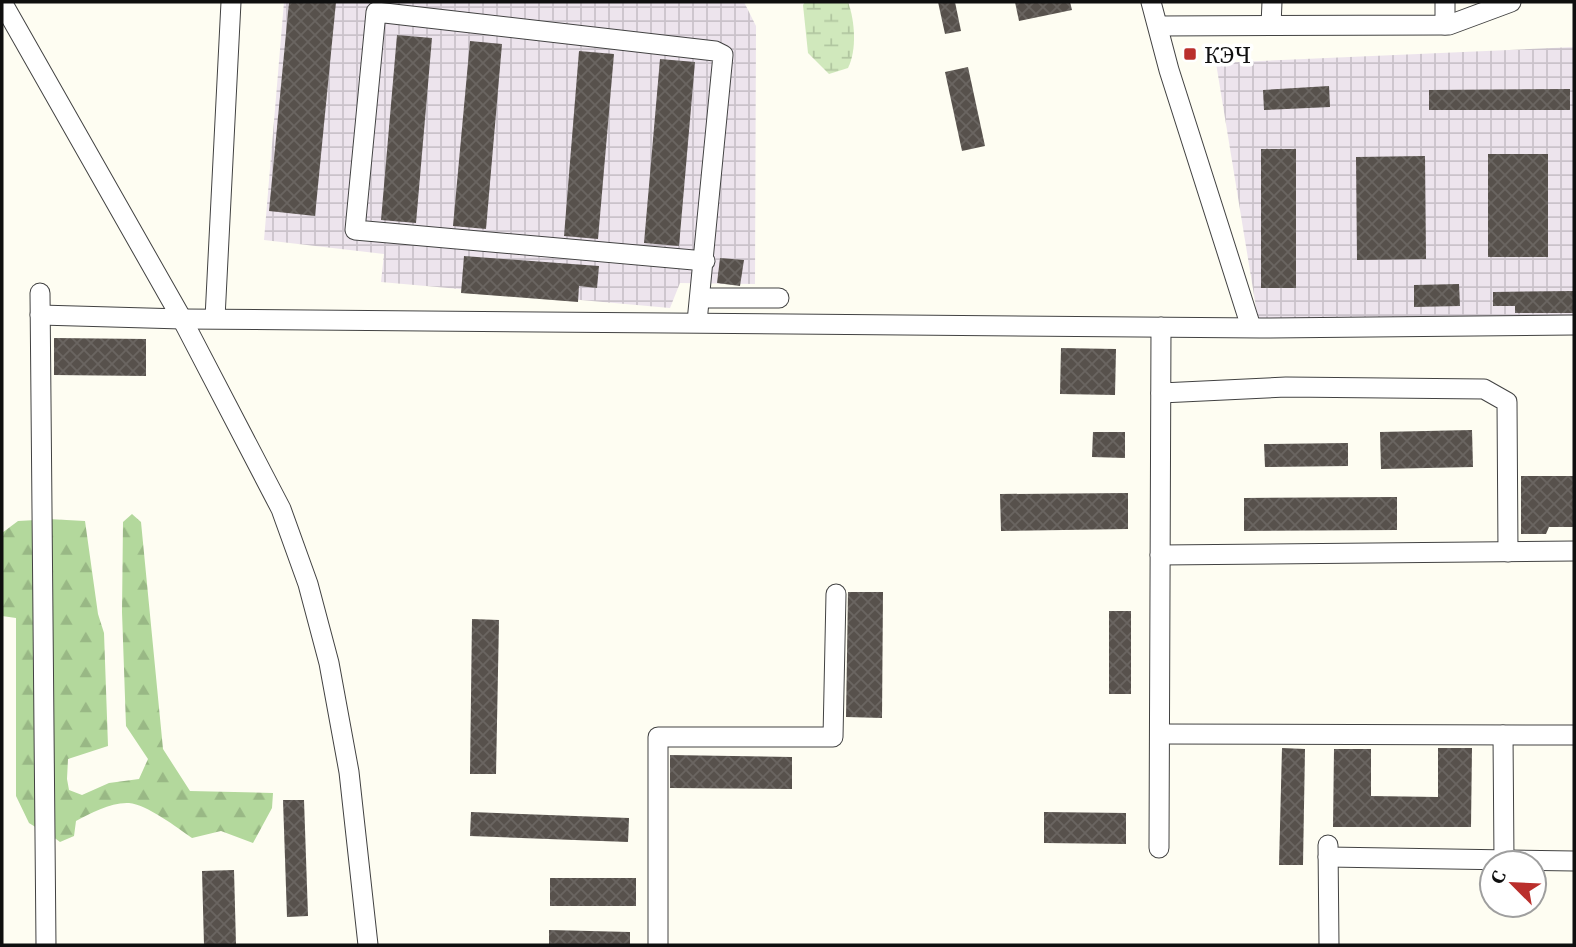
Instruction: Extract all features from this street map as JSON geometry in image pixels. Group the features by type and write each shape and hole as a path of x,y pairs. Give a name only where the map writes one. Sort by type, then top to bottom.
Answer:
{"street":[{"path":"2,2 181,319 281,509 308,584 340,716 349,772 368,945"},
{"path":"215,318 231,2"},
{"path":"1151,2 1169,70 1251,327"},
{"path":"1271,25 1272,2"},
{"path":"1445,2 1446,25"},
{"path":"1158,26 1446,25 1511,2"},
{"path":"697,322 705,261 723,55 715,51 376,12 355,230 705,261"},
{"path":"40,293 46,945"},
{"path":"700,298 779,298"},
{"path":"40,315 181,319 1161,327 1574,326"},
{"path":"1159,848 1161,327"},
{"path":"1161,393 1286,387 1484,389 1507,402 1508,552"},
{"path":"1160,555 1574,551"},
{"path":"658,945 659,737 833,737 836,594"},
{"path":"1160,734 1574,736"},
{"path":"1503,735 1504,849"},
{"path":"1329,945 1328,851 1478,859"},
{"path":"1548,861 1574,861"}],"shaded area":[{"path":"284,2 744,2 756,26 755,284 680,283 670,308 381,282 384,254 264,240"},
{"path":"1574,47 1574,323 1261,338 1216,63"}],"green space":[{"path":"805,2 848,2 854,35 853,53 848,68 829,74 808,53 803,5"},
{"path":"132,514 141,522 163,749 190,791 273,793 272,808 253,843 221,831 192,838 153,812 129,803 108,806 76,821 74,836 60,842 52,836 48,519 85,521 98,614 104,633 108,746 68,759 69,790 82,795 109,783 139,779 148,759 126,726 122,612 123,522"},
{"path":"36,520 37,828 29,823 16,796 16,618 2,616 2,533 18,521"}],"building":[{"path":"289,2 336,2 315,216 269,211"},
{"path":"938,2 955,2 961,31 945,34"},
{"path":"1015,2 1070,2 1072,10 1019,21"},
{"path":"397,35 432,38 416,223 381,220"},
{"path":"470,41 502,44 486,229 453,226"},
{"path":"579,51 614,54 598,239 564,236"},
{"path":"660,59 695,62 679,246 644,243"},
{"path":"968,67 985,146 962,151 945,72"},
{"path":"1329,86 1330,107 1264,110 1263,90"},
{"path":"1570,89 1570,110 1429,110 1429,90"},
{"path":"1261,149 1296,149 1296,288 1261,288"},
{"path":"1488,154 1548,154 1548,257 1488,257"},
{"path":"1425,156 1426,259 1357,260 1356,157"},
{"path":"464,256 599,266 597,288 579,286 578,302 461,293"},
{"path":"720,258 744,260 740,286 717,283"},
{"path":"1459,284 1460,306 1414,307 1414,285"},
{"path":"1574,291 1574,313 1515,313 1515,306 1493,306 1493,292"},
{"path":"54,338 146,339 146,376 54,375"},
{"path":"1061,348 1116,349 1115,395 1060,394"},
{"path":"1472,430 1473,467 1381,469 1380,432"},
{"path":"1093,432 1125,432 1125,458 1092,457"},
{"path":"1348,443 1348,466 1265,467 1264,444"},
{"path":"1521,476 1574,476 1574,527 1549,527 1546,534 1521,534"},
{"path":"1128,493 1128,529 1001,531 1000,494"},
{"path":"1397,497 1397,530 1244,531 1244,498"},
{"path":"848,592 883,592 882,718 846,717"},
{"path":"1109,611 1131,611 1131,694 1109,694"},
{"path":"472,619 499,620 496,774 470,774"},
{"path":"1282,748 1305,749 1303,865 1279,865"},
{"path":"1438,748 1472,748 1471,827 1333,827 1334,749 1371,749 1371,796 1438,797"},
{"path":"670,755 792,757 792,789 670,788"},
{"path":"283,800 304,800 308,916 287,917"},
{"path":"471,812 629,818 628,842 470,836"},
{"path":"1044,812 1126,813 1126,844 1044,843"},
{"path":"234,870 236,945 204,945 202,871"},
{"path":"550,878 636,878 636,906 550,906"},
{"path":"549,930 630,932 630,945 549,945"}],"place":[{"name":"КЭЧ","path":"1190,54"}]}
